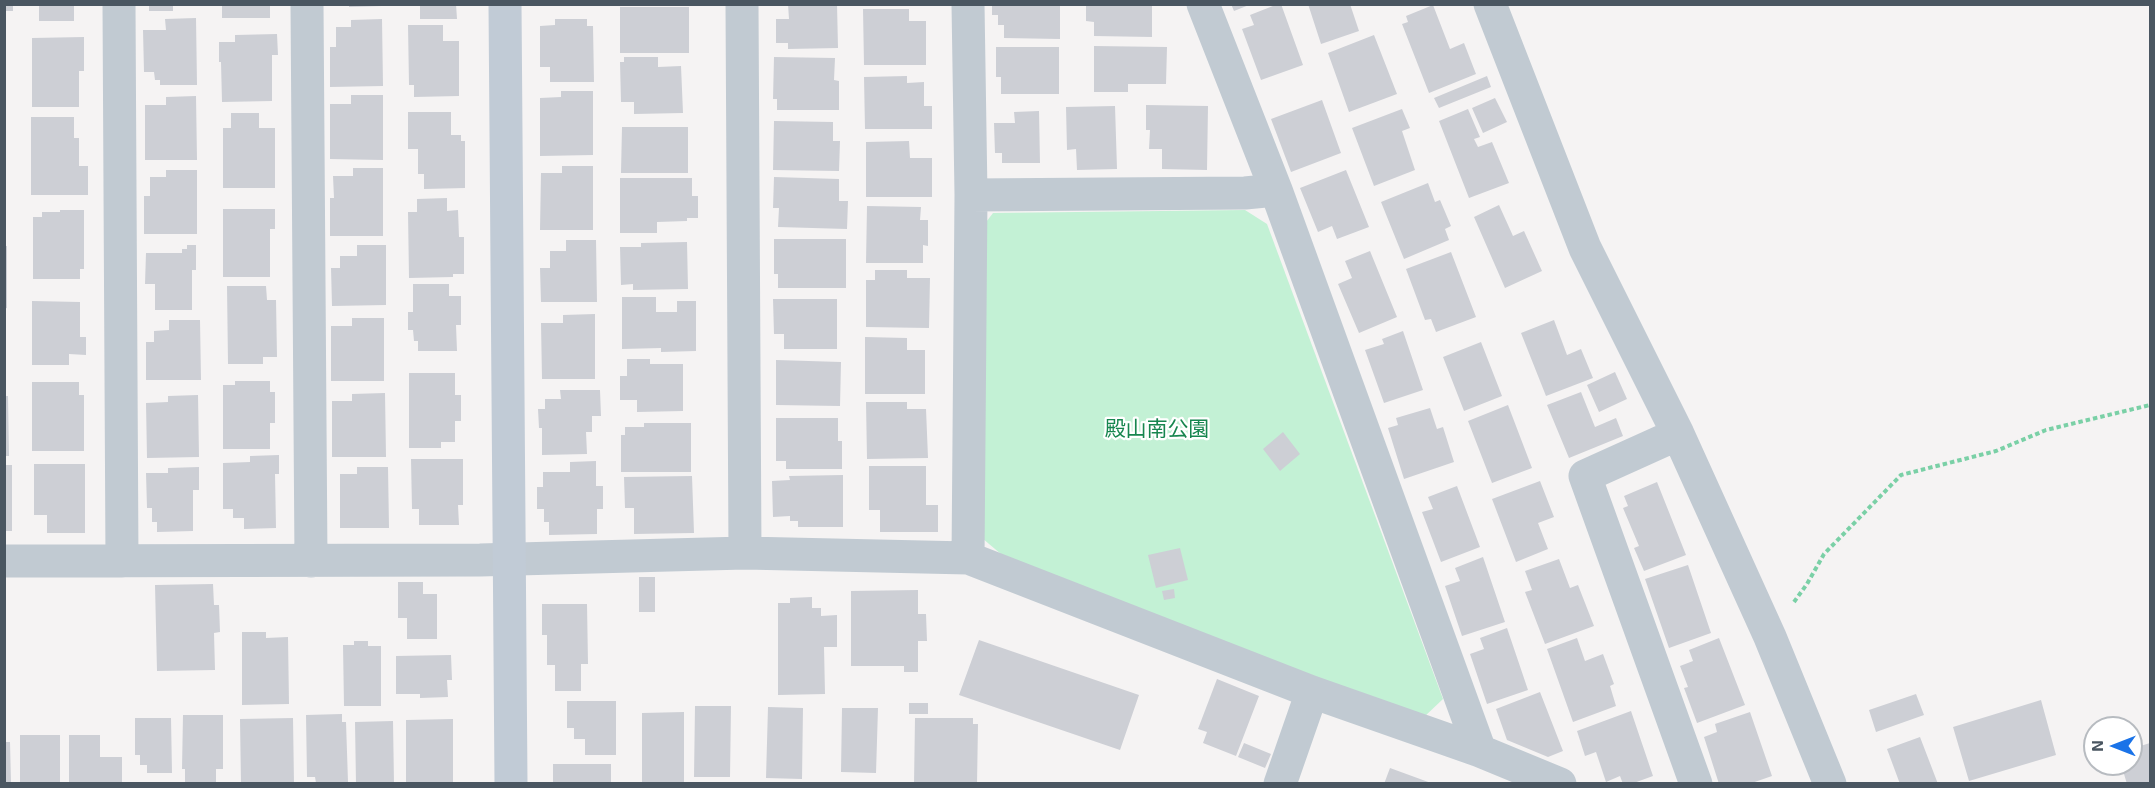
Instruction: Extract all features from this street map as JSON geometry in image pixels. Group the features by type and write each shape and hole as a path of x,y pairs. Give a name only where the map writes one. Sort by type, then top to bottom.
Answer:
{"street":[{"path":"119,4 122,561"},
{"path":"307,4 310,561"},
{"path":"505,4 507,560 511,783"},
{"path":"742,4 745,553"},
{"path":"968,4 971,195 968,558"},
{"path":"1203,4 1276,190 1480,751"},
{"path":"1490,4 1585,248 1678,434 1770,637 1830,783"},
{"path":"971,195 1245,193 1276,190"},
{"path":"1678,434 1585,476 1696,783"},
{"path":"4,561 507,560 745,553 968,558 1312,692 1480,751 1552,782"},
{"path":"1280,783 1312,692"}],"path":[{"path":"1770,637 1807,584 1824,554 1900,475 1996,451 2046,430 2151,405"}],"green space":[{"name":"殿山南公園","path":"1245,210 1267,224 1443,699 1423,718 1008,560 982,538 980,230 993,213"}],"building":[{"path":"4,4 13,4 13,11 4,11"},
{"path":"39,4 74,4 74,21 39,21"},
{"path":"149,4 173,4 173,11 149,11"},
{"path":"222,4 270,4 270,18 222,18"},
{"path":"349,4 382,4 382,6 349,7"},
{"path":"420,4 456,4 457,19 420,19"},
{"path":"788,4 837,4 838,48 788,49 788,43 776,43 776,19 789,19"},
{"path":"992,4 1060,4 1060,39 1004,38 1004,25 998,25 998,15 992,15"},
{"path":"1086,4 1152,4 1152,37 1094,36 1094,22 1086,21"},
{"path":"1231,4 1249,4 1249,5 1234,11"},
{"path":"1281,4 1303,65 1261,80 1242,29 1254,25 1250,15"},
{"path":"1308,4 1350,4 1359,31 1321,44"},
{"path":"1433,5 1450,49 1464,43 1476,74 1429,93 1402,24 1408,22 1406,16"},
{"path":"620,7 689,7 689,53 620,53"},
{"path":"863,9 909,9 909,21 926,21 926,65 864,65"},
{"path":"196,18 197,85 160,85 160,80 155,80 154,72 144,72 143,30 166,30 165,19"},
{"path":"382,19 383,86 330,87 330,47 336,47 336,27 351,27 351,20"},
{"path":"555,19 587,19 587,26 593,26 594,82 550,82 550,67 540,67 540,26 555,25"},
{"path":"408,25 443,25 443,41 459,41 459,96 414,97 414,85 409,85"},
{"path":"277,34 278,55 272,55 272,101 222,102 219,42 235,42 235,35"},
{"path":"1374,35 1397,94 1349,112 1328,53"},
{"path":"84,37 84,71 79,71 79,107 32,107 32,38"},
{"path":"1094,46 1167,47 1166,84 1128,84 1128,92 1094,92"},
{"path":"996,47 1059,47 1059,94 1001,94 1001,77 996,77"},
{"path":"624,57 658,57 658,67 681,66 683,113 634,114 634,102 621,102 620,62 624,62"},
{"path":"774,57 835,58 834,80 839,81 839,110 777,110 777,99 773,99"},
{"path":"907,76 907,83 924,82 924,106 932,106 932,129 865,129 864,77"},
{"path":"1487,76 1491,87 1439,108 1434,98"},
{"path":"561,91 593,91 593,155 540,156 540,98 561,97"},
{"path":"351,95 383,95 383,160 330,159 330,104 351,104"},
{"path":"196,96 197,160 145,160 145,105 166,105 166,97"},
{"path":"1495,98 1507,122 1483,133 1472,108"},
{"path":"1322,100 1341,153 1291,172 1271,119"},
{"path":"1146,105 1208,106 1207,170 1162,169 1162,149 1149,149 1150,130 1146,130"},
{"path":"1115,106 1117,169 1077,170 1076,149 1067,150 1066,107"},
{"path":"1402,109 1410,128 1402,131 1415,170 1374,186 1352,128"},
{"path":"1468,109 1480,137 1474,139 1478,147 1492,142 1509,183 1469,198 1439,121"},
{"path":"1039,111 1040,163 1002,163 1002,153 995,153 994,123 1015,123 1014,112"},
{"path":"408,112 451,112 451,135 461,135 461,141 465,141 465,188 424,189 424,174 418,174 418,149 408,149"},
{"path":"231,113 259,113 259,128 275,128 275,188 223,188 223,128 231,128"},
{"path":"31,117 74,117 74,138 79,138 79,166 88,166 88,195 31,195"},
{"path":"774,121 833,122 833,141 840,141 839,171 773,170"},
{"path":"622,127 688,127 688,173 621,173"},
{"path":"909,141 910,158 932,158 932,197 866,197 866,142"},
{"path":"562,166 593,166 593,230 540,230 541,173 562,173"},
{"path":"353,168 383,168 383,236 330,236 330,198 334,198 333,176 353,176"},
{"path":"166,170 197,170 197,234 144,234 144,196 150,196 150,177 166,177"},
{"path":"1346,170 1369,227 1337,239 1332,226 1318,232 1300,188"},
{"path":"774,177 839,179 839,201 848,201 847,229 778,227 779,208 773,208"},
{"path":"620,178 692,178 692,196 698,196 698,218 687,218 687,221 657,222 657,233 620,233"},
{"path":"1428,183 1435,202 1440,200 1451,226 1445,229 1449,240 1404,259 1381,202"},
{"path":"447,198 447,211 458,210 459,237 464,237 464,274 453,274 453,277 409,278 408,212 417,212 417,199"},
{"path":"1499,205 1513,236 1524,231 1542,271 1505,288 1474,217"},
{"path":"867,206 921,207 920,220 928,220 928,246 923,245 923,263 866,263"},
{"path":"223,209 275,209 275,229 270,229 270,277 223,277"},
{"path":"60,210 84,210 84,269 80,269 80,279 33,279 33,217 42,217 42,212 60,212"},
{"path":"774,239 846,239 846,288 778,288 778,274 774,274"},
{"path":"566,240 596,240 597,302 541,302 540,268 550,268 550,251 566,251"},
{"path":"687,242 688,289 633,290 633,284 621,285 620,247 641,247 641,243"},
{"path":"187,245 196,245 196,270 192,270 192,310 155,310 155,284 145,284 146,253 182,253 182,249 187,249"},
{"path":"357,245 386,245 386,305 332,306 331,268 340,268 340,256 357,256"},
{"path":"4,246 7,246 7,308 4,309"},
{"path":"1370,251 1397,317 1359,333 1338,284 1352,278 1345,261"},
{"path":"1451,252 1476,317 1436,332 1431,319 1425,320 1406,269"},
{"path":"875,270 907,270 907,278 930,278 929,328 866,327 866,280 875,280"},
{"path":"413,284 449,284 449,296 461,296 461,325 456,325 457,351 418,351 418,341 414,341 413,330 408,330 408,312 413,312"},
{"path":"227,286 266,286 267,300 276,300 277,357 263,357 263,364 228,364"},
{"path":"622,297 656,297 656,312 677,312 677,301 696,301 696,351 661,352 661,348 622,349"},
{"path":"773,299 837,299 837,349 784,349 784,334 774,334"},
{"path":"32,301 80,302 80,337 86,337 86,355 69,354 69,365 32,365"},
{"path":"595,314 595,379 542,379 541,323 563,323 563,315"},
{"path":"352,318 384,318 384,381 331,381 331,326 352,326"},
{"path":"169,320 200,320 201,380 146,380 146,342 154,342 154,331 169,330"},
{"path":"1554,320 1567,355 1581,349 1593,378 1546,396 1521,333"},
{"path":"1403,331 1423,390 1384,403 1365,350 1384,344 1382,339"},
{"path":"865,337 907,338 907,350 925,350 925,394 865,394"},
{"path":"1481,342 1502,396 1464,411 1443,357"},
{"path":"627,359 650,359 650,364 683,364 683,411 637,412 637,400 620,400 620,376 627,376"},
{"path":"776,360 841,362 840,406 776,405"},
{"path":"1615,372 1627,399 1599,412 1587,385"},
{"path":"409,373 455,373 455,395 461,395 461,421 455,421 455,442 441,442 441,448 409,448"},
{"path":"235,381 270,381 270,392 275,392 275,423 270,423 270,449 223,449 223,385 235,385"},
{"path":"32,382 79,382 79,395 84,395 84,451 32,451"},
{"path":"560,390 600,390 601,416 592,416 592,432 586,432 587,454 542,455 542,428 539,428 538,409 545,409 545,399 561,399"},
{"path":"1581,392 1595,427 1616,418 1623,436 1569,458 1547,405"},
{"path":"385,393 386,457 332,457 332,401 352,401 352,394"},
{"path":"198,395 199,457 147,458 146,403 168,402 168,396"},
{"path":"4,396 8,396 9,456 4,456"},
{"path":"866,402 907,402 907,409 926,409 928,458 867,459"},
{"path":"1508,405 1532,468 1492,483 1468,421"},
{"path":"1430,408 1437,429 1443,427 1454,462 1404,479 1388,428 1398,425 1396,418"},
{"path":"776,418 838,418 838,441 842,441 842,469 786,469 786,461 776,461"},
{"path":"644,423 691,423 691,472 621,472 621,435 625,435 625,427 644,427"},
{"path":"1283,432 1300,454 1280,471 1263,449"},
{"path":"279,455 279,474 275,474 276,528 244,529 244,518 233,518 233,509 223,509 223,463 250,462 250,456"},
{"path":"411,459 463,459 463,505 458,505 459,525 419,525 419,509 412,509"},
{"path":"596,461 596,486 603,486 603,509 597,509 597,534 549,535 549,522 544,522 544,509 537,509 537,487 543,487 543,472 570,472 570,462"},
{"path":"34,464 85,464 85,533 47,533 47,515 34,515"},
{"path":"4,465 12,465 12,531 4,531"},
{"path":"869,466 926,466 926,505 938,505 938,532 880,532 880,510 869,510"},
{"path":"199,467 199,490 193,490 193,531 157,532 157,522 152,522 152,508 147,508 146,473 168,473 168,468"},
{"path":"357,467 388,467 389,528 340,528 340,474 357,474"},
{"path":"843,475 843,527 798,527 798,521 790,521 790,516 773,517 772,481 790,480 789,476"},
{"path":"692,476 694,533 634,534 634,508 625,508 624,477"},
{"path":"1540,481 1554,517 1538,523 1548,549 1516,562 1492,499"},
{"path":"1657,482 1686,555 1644,571 1634,548 1639,546 1623,508 1628,506 1624,496"},
{"path":"1457,486 1480,547 1441,562 1422,512 1433,509 1428,497"},
{"path":"1180,548 1188,580 1156,588 1148,555"},
{"path":"1483,557 1505,622 1462,636 1445,586 1460,581 1455,568"},
{"path":"1559,559 1570,588 1578,585 1594,626 1545,644 1525,592 1532,590 1525,571"},
{"path":"1688,565 1711,633 1669,648 1645,579"},
{"path":"639,577 655,577 655,612 639,612"},
{"path":"398,582 423,582 423,594 437,594 437,639 407,639 407,618 398,618"},
{"path":"213,584 214,605 219,605 220,632 214,633 215,670 157,671 155,585"},
{"path":"1174,589 1175,598 1164,600 1162,591"},
{"path":"918,590 918,614 926,614 927,641 918,641 918,672 904,672 904,666 851,666 851,591"},
{"path":"812,597 812,608 821,608 821,616 837,615 837,647 824,647 825,694 778,695 778,603 790,603 790,598"},
{"path":"542,604 587,604 588,664 581,664 581,691 555,691 555,665 547,665 547,635 542,635"},
{"path":"1507,628 1528,690 1487,704 1470,654 1484,649 1480,638"},
{"path":"242,632 266,632 266,638 288,637 289,704 242,705"},
{"path":"1577,638 1585,661 1603,654 1614,684 1610,686 1616,706 1573,722 1547,649"},
{"path":"1719,638 1745,705 1697,723 1684,688 1688,687 1680,666 1693,661 1689,650"},
{"path":"979,640 1139,695 1120,750 959,695"},
{"path":"354,641 368,641 368,646 381,646 381,706 344,706 343,645 354,645"},
{"path":"451,655 452,680 447,680 448,697 420,698 420,694 396,694 396,656"},
{"path":"1217,679 1259,696 1236,756 1203,743 1207,732 1198,729"},
{"path":"1540,692 1563,751 1548,757 1507,740 1496,709"},
{"path":"1916,694 1924,715 1876,732 1869,710"},
{"path":"2041,700 2056,755 1969,781 1953,727"},
{"path":"567,701 616,701 616,755 585,755 585,739 574,739 574,728 567,728"},
{"path":"909,703 928,703 928,714 909,714"},
{"path":"695,706 731,706 730,777 694,777"},
{"path":"768,707 803,708 802,779 766,778"},
{"path":"842,708 878,708 876,773 841,772"},
{"path":"1631,711 1653,776 1631,784 1623,784 1620,776 1606,782 1596,752 1585,756 1577,731"},
{"path":"684,712 684,784 642,784 642,713"},
{"path":"1750,712 1772,776 1749,784 1719,784 1704,737 1717,732 1715,724"},
{"path":"342,714 342,722 346,722 348,782 316,783 315,777 307,777 306,715"},
{"path":"183,715 223,715 223,769 216,769 216,784 185,784 185,769 182,769"},
{"path":"135,718 171,718 172,773 147,773 147,765 140,765 140,755 135,755"},
{"path":"293,718 294,784 241,784 240,719"},
{"path":"915,718 973,718 973,724 978,724 977,784 914,784"},
{"path":"453,719 453,784 406,784 406,720"},
{"path":"393,721 394,784 356,784 355,722"},
{"path":"20,735 60,735 60,784 20,784"},
{"path":"69,735 100,735 100,757 122,757 122,784 69,784"},
{"path":"1920,737 1938,784 1900,784 1887,749"},
{"path":"5,742 10,742 11,784 5,784"},
{"path":"1244,743 1271,754 1265,768 1238,757"},
{"path":"2150,743 2150,784 2127,784 2125,776 2143,776 2143,745"},
{"path":"553,764 611,764 611,784 553,784"},
{"path":"1390,768 1431,783 1431,784 1384,784"}]}
